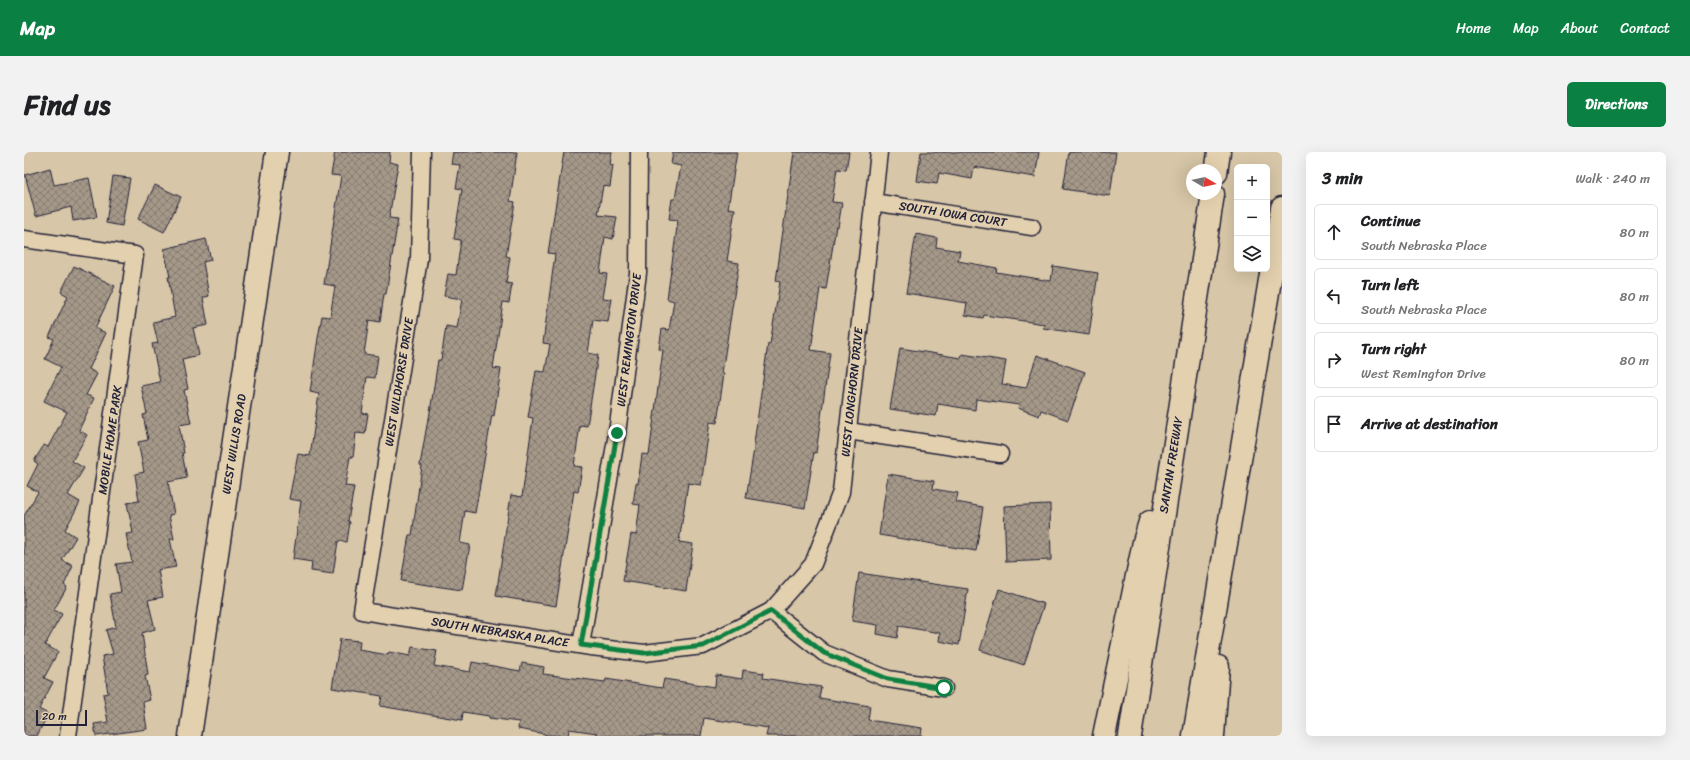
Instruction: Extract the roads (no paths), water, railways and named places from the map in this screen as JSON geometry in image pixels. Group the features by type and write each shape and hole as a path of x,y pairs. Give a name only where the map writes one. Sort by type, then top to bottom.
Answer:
{"main road":[{"name":"WEST WILLIS ROAD","path":"190,736 277,152"},
{"path":"1217,164 1219,152"},
{"name":"SANTAN FREEWAY","path":"1130,736 1212,200"},
{"path":"1194,736 1282,208"},
{"path":"1104,736 1144,542 1175,438"},
{"path":"1213,736 1230,518"}],"street":[{"name":"WEST WILDHORSE DRIVE","path":"362,610 419,259 422,152"},
{"name":"WEST REMINGTON DRIVE","path":"581,645 617,433 638,273 639,152"},
{"name":"WEST LONGHORN DRIVE","path":"771,611 813,564 841,492 879,152"},
{"name":"SOUTH IOWA COURT","path":"874,202 1032,227"},
{"name":"MOBILE HOME PARK","path":"24,239 135,255 68,736"},
{"path":"848,431 1000,454"},
{"name":"SOUTH NEBRASKA PLACE","path":"362,610 581,645 644,653 703,646 771,611"},
{"path":"771,611 824,653 888,679 944,688"}]}
